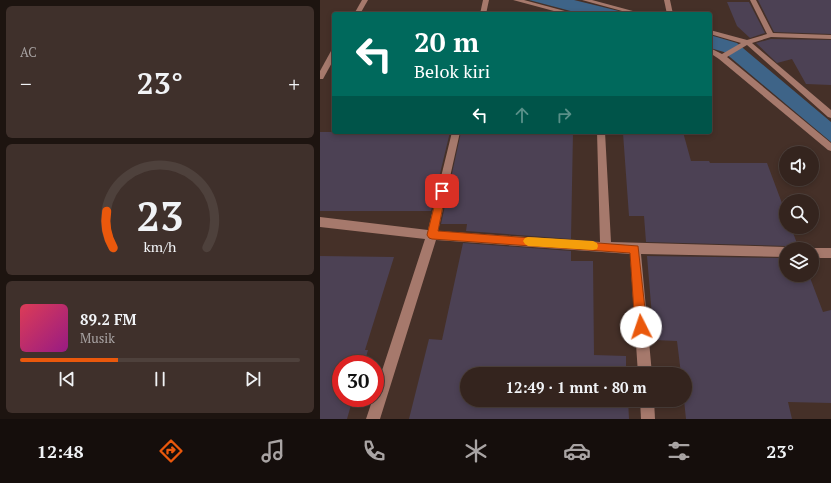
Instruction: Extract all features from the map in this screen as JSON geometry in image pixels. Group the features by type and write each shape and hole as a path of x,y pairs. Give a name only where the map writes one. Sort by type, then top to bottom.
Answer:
{"street":[{"path":"358,12 365,0"},
{"path":"483,12 486,0"},
{"path":"516,0 565,12"},
{"path":"585,0 633,12"},
{"path":"667,0 670,12"},
{"path":"753,0 771,35"},
{"path":"712,33 744,43 831,115"},
{"path":"724,56 744,43 771,35 831,36"},
{"path":"712,51 724,56 831,148"},
{"path":"320,77 332,56"},
{"path":"373,419 432,235 456,134"},
{"path":"601,134 606,247"},
{"path":"320,222 432,235 635,249 779,252"},
{"path":"635,249 644,367"},
{"path":"819,253 831,253"},
{"path":"647,407 648,419"}],"water":[{"path":"529,0 574,0 623,12 574,12"},
{"path":"712,36 737,43 831,122 831,142 724,52 712,49"}],"building":[{"path":"758,0 831,0 831,34 774,32"},
{"path":"727,2 749,2 765,33 750,38 737,26"},
{"path":"771,39 831,40 831,85 806,84 792,59 777,63 756,43"},
{"path":"320,132 332,132 332,134 450,134 431,211 320,211"},
{"path":"461,134 573,134 571,239 466,231 467,224 441,224"},
{"path":"623,134 684,134 691,161 709,161 710,163 767,163 779,195 779,234 794,234 796,242 779,242 779,246 646,242 644,216 629,216"},
{"path":"463,243 571,251 571,261 593,261 594,355 626,356 626,367 460,367 460,407 628,407 629,419 409,419 429,339 442,340"},
{"path":"320,256 394,257 365,350 368,350 367,355 332,355 332,407 350,407 347,419 320,419"},
{"path":"647,256 779,258 779,282 812,282 823,312 831,310 831,403 788,402 792,419 686,419 685,407 692,407 692,367 680,367 677,341 654,340"}],"slow traffic":[{"path":"528,241 593,246"}],"route":[{"path":"442,191 432,235 635,249 641,327"}]}
